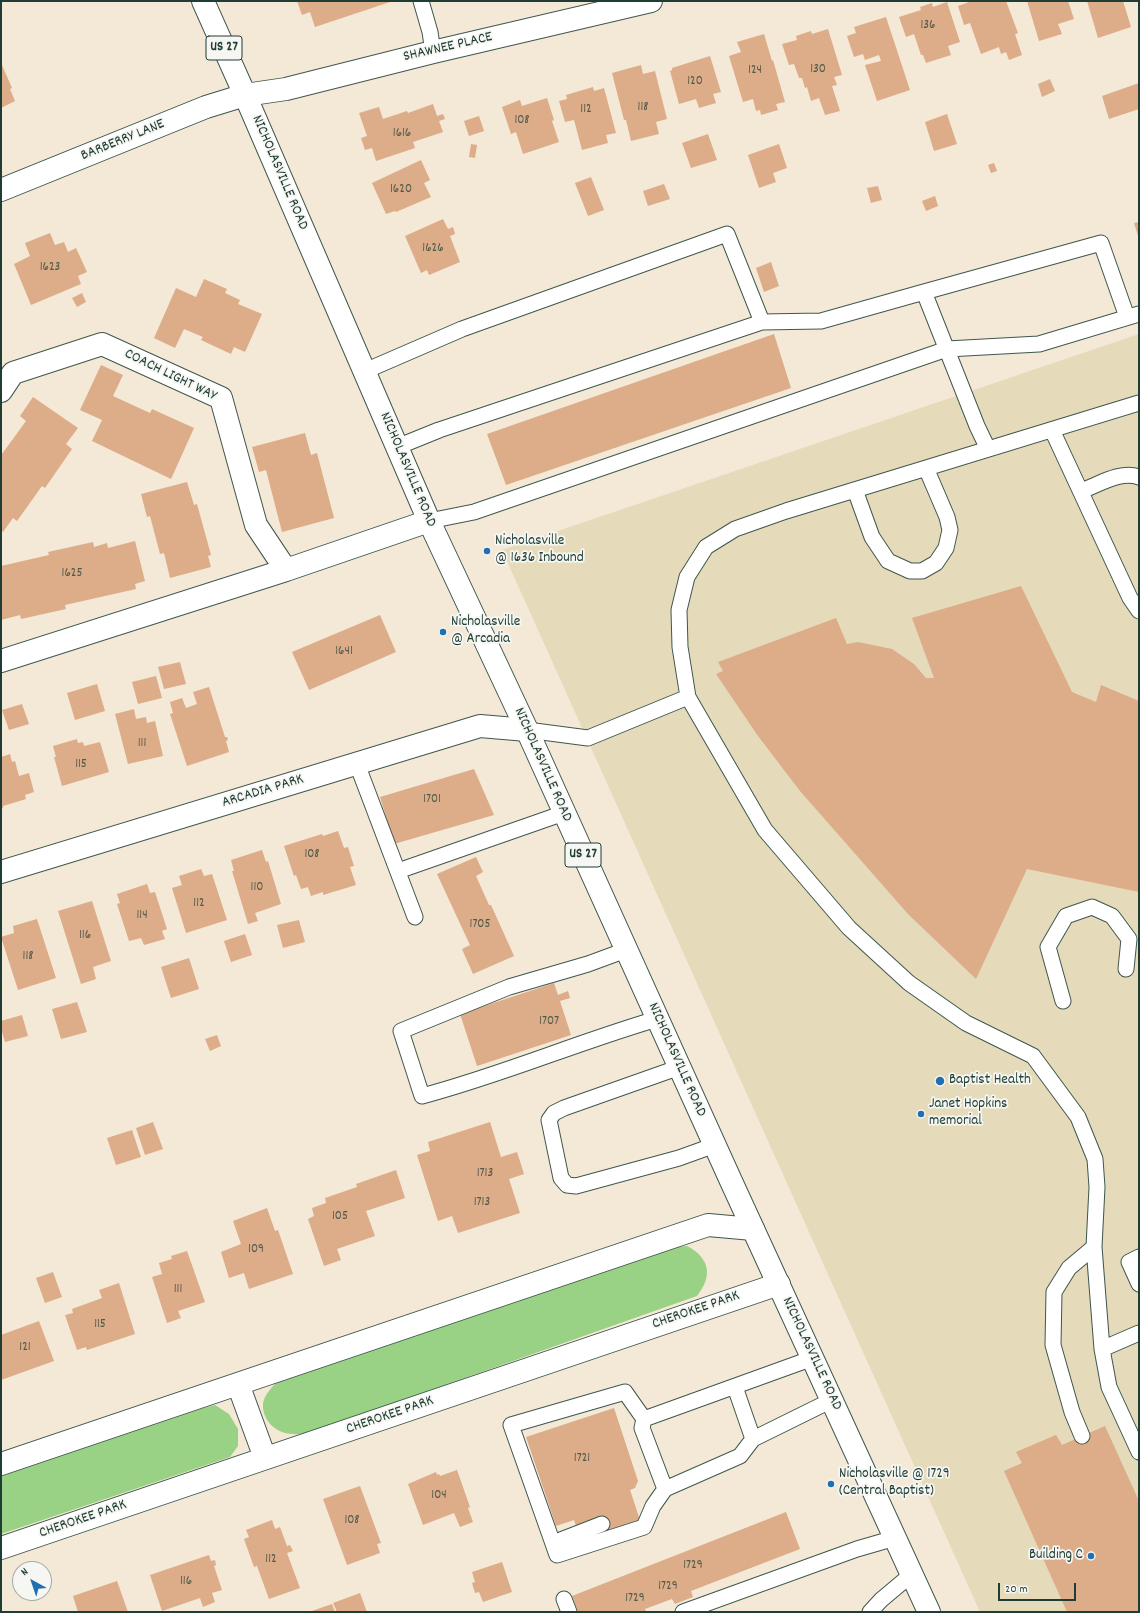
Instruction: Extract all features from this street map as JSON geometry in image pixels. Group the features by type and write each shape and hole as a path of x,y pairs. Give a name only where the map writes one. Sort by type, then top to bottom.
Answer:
{"street":[{"name":"SHAWNEE PLACE","path":"246,95 286,89 433,52 651,1"},
{"name":"NICHOLASVILLE ROAD","path":"207,2 429,521 527,730 778,1284 930,1612"},
{"name":"BARBERRY LANE","path":"1,190 206,107 246,95"},
{"name":"COACH LIGHT WAY","path":"1,391 14,373 102,344 221,398 256,525 286,570"},
{"path":"1,661 286,570 429,521"},
{"name":"ARCADIA PARK","path":"1,872 480,726 527,730"},
{"path":"1,1464 708,1225 753,1229"},
{"name":"CHEROKEE PARK","path":"1,1548 778,1284"},
{"path":"238,1384 265,1458"}],"lane":[{"path":"421,1 430,32 433,52"},
{"path":"365,371 462,329 727,234 762,322"},
{"path":"397,447 439,430 762,322 821,321 1101,243 1133,315 1039,344 947,349 474,512 429,521"},
{"path":"924,292 977,426 988,449"},
{"path":"1139,403 786,511 735,529 706,547 687,577 679,610 680,647 688,697 765,830 849,928 909,984 966,1023 1032,1056 1078,1117 1095,1159 1097,1187 1094,1247 1102,1349 1109,1387 1139,1452"},
{"path":"1052,430 1130,598 1139,611"},
{"path":"855,490 872,537 888,561 910,571 922,571 936,563 946,548 950,530 947,517 926,468"},
{"path":"1081,491 1116,477 1132,475 1139,477"},
{"path":"527,730 588,738 688,697"},
{"path":"357,764 415,917"},
{"path":"398,871 564,814"},
{"path":"1063,1000 1048,947 1066,916 1092,907 1112,916 1128,939 1126,969"},
{"path":"626,950 588,964 509,988 401,1031 422,1096 462,1086 619,1030 657,1019"},
{"path":"680,1068 554,1113 549,1120 561,1178 567,1185 576,1186 679,1158 715,1145"},
{"path":"1082,1436 1072,1412 1054,1345 1054,1292 1069,1268 1094,1247"},
{"path":"1139,1257 1129,1262 1139,1284"},
{"path":"1102,1349 1139,1333"},
{"path":"644,1419 813,1358"},
{"path":"735,1387 753,1439"},
{"path":"665,1489 642,1428 644,1419 625,1392 511,1426 557,1555 644,1526 653,1506 665,1489 740,1456 753,1439 832,1400"},
{"path":"638,1511 653,1506"},
{"path":"553,1543 602,1524"},
{"path":"683,1612 857,1549 895,1538"},
{"path":"870,1612 881,1600 912,1574"}],"shaded area":[{"name":"Baptist Health","path":"1139,334 1139,1612 980,1612 502,550"}],"green space":[{"path":"687,1246 701,1256 707,1268 705,1281 697,1296 309,1433 295,1434 281,1432 268,1421 265,1416 263,1404 265,1397 278,1381 674,1247"},
{"path":"215,1405 229,1414 238,1429 238,1446 230,1457 1,1534 1,1475"}],"building":[{"path":"297,1 393,1 315,27 310,12 302,15"},
{"path":"972,1 1006,1 1018,33 1015,34 1022,55 1009,60 1006,52 1001,54 999,47 981,54 970,23 964,25 958,6"},
{"path":"1027,1 1068,1 1074,19 1058,24 1062,34 1039,41"},
{"path":"1087,1 1123,1 1131,27 1098,38"},
{"path":"947,2 960,42 948,46 951,55 926,63 923,55 921,55 914,34 906,37 899,17 921,10 920,7 932,3 933,7"},
{"path":"886,17 910,90 877,101 865,65 881,61 879,55 865,60 863,54 854,57 847,36 856,33 854,27"},
{"path":"828,29 842,75 834,77 837,85 832,86 840,111 825,115 819,98 811,101 807,87 805,88 802,78 799,78 794,64 789,65 782,44 797,40 796,36 811,31 812,34"},
{"path":"764,34 785,102 776,104 778,110 761,115 760,110 756,111 753,99 743,102 729,56 741,52 737,42"},
{"path":"710,56 721,92 713,94 716,103 699,108 696,99 679,104 670,71 672,68"},
{"path":"1,63 12,88 10,89 15,101 1,108"},
{"path":"641,65 643,74 655,71 667,119 656,122 659,134 631,141 612,73"},
{"path":"1050,79 1055,91 1042,97 1038,84"},
{"path":"1139,83 1139,109 1109,119 1102,96"},
{"path":"593,87 594,91 604,88 616,133 606,135 608,143 582,150 574,120 565,122 559,101 567,99 566,95"},
{"path":"547,98 554,120 552,121 559,142 523,154 516,132 511,134 502,107 520,100 522,106"},
{"path":"433,104 437,116 443,114 445,119 439,121 443,132 413,142 415,148 376,161 372,148 365,150 361,138 367,136 359,113 379,107 383,119 407,111 408,113"},
{"path":"947,114 957,144 934,151 925,122"},
{"path":"479,116 484,131 469,136 464,121"},
{"path":"708,134 717,160 691,168 682,143"},
{"path":"471,144 477,145 475,158 469,157"},
{"path":"779,144 787,168 773,173 776,182 759,188 748,155"},
{"path":"421,160 430,180 424,183 431,197 396,212 386,214 372,183"},
{"path":"994,163 997,171 991,173 988,165"},
{"path":"591,177 604,210 588,216 575,183"},
{"path":"664,184 670,199 648,206 643,191"},
{"path":"878,186 882,200 871,203 867,188"},
{"path":"935,196 938,206 926,211 922,201"},
{"path":"443,219 448,229 453,227 455,234 450,236 460,262 429,275 427,270 421,273 405,236"},
{"path":"1139,222 1139,239 1134,223"},
{"path":"50,233 55,245 64,242 68,252 76,248 87,272 78,276 81,284 31,305 14,264 30,256 25,243"},
{"path":"771,262 779,286 764,292 756,268"},
{"path":"204,279 227,289 225,293 240,300 238,304 262,314 245,352 234,347 231,354 201,340 203,337 184,329 175,348 154,338 176,288 196,297"},
{"path":"82,293 86,302 77,307 72,298"},
{"path":"774,334 791,388 506,485 487,434"},
{"path":"101,365 123,375 113,396 150,413 152,409 194,428 171,479 92,441 102,420 80,410"},
{"path":"33,397 78,428 66,444 72,449 45,488 42,486 17,521 13,518 3,532 1,530 1,453 2,454 26,421 20,416"},
{"path":"305,433 311,455 317,453 334,518 282,532 266,470 259,472 252,447"},
{"path":"187,482 194,505 197,504 211,555 208,556 211,567 170,578 164,553 160,554 150,516 147,517 141,494"},
{"path":"135,541 145,581 135,584 136,589 65,605 66,609 21,619 20,615 1,620 1,566 49,555 48,552 93,542 94,547 107,543 108,548"},
{"path":"1021,586 1072,692 1096,702 1101,685 1139,701 1139,892 1027,869 976,979 908,914 800,791 758,736 716,674 723,671 718,662 836,618 847,644 858,642 892,649 914,664 926,678 934,678 912,618"},
{"path":"380,615 396,652 309,690 292,652"},
{"path":"180,662 186,684 164,689 158,667"},
{"path":"156,676 162,698 138,704 132,682"},
{"path":"97,684 105,711 75,720 67,693"},
{"path":"209,687 225,737 227,737 228,740 226,741 229,752 187,766 170,714 173,713 170,702 182,698 186,708 197,704 193,692"},
{"path":"22,704 29,724 9,730 2,710"},
{"path":"134,709 136,719 146,717 147,723 155,721 163,756 128,764 115,714"},
{"path":"77,739 78,743 83,742 84,746 100,742 109,772 62,786 54,757 56,757 53,746"},
{"path":"10,754 12,762 15,761 19,776 29,773 34,792 25,795 26,799 3,806 1,809 1,757"},
{"path":"474,769 494,815 394,844 380,797"},
{"path":"338,831 344,848 348,847 354,866 350,867 356,885 323,895 323,892 311,896 308,887 301,889 296,875 294,876 284,846 322,834 323,836"},
{"path":"262,850 266,862 268,861 281,904 255,913 258,921 248,924 232,871 234,871 231,860"},
{"path":"476,857 483,872 476,876 514,956 473,974 462,949 470,945 437,874"},
{"path":"201,869 204,876 212,874 227,920 186,933 172,888 182,885 179,876"},
{"path":"147,884 150,893 155,892 167,929 162,931 165,939 144,945 141,938 129,941 117,904 120,903 117,894"},
{"path":"92,901 111,961 93,967 96,979 81,984 58,911"},
{"path":"37,919 56,978 18,990 1,937 14,933 13,926"},
{"path":"299,920 305,942 283,948 277,925"},
{"path":"245,934 252,955 231,962 224,941"},
{"path":"189,958 199,989 171,998 161,967"},
{"path":"554,983 558,995 568,991 570,998 560,1001 571,1035 477,1066 460,1014"},
{"path":"77,1002 87,1032 61,1039 52,1009"},
{"path":"22,1015 28,1036 5,1042 1,1028 1,1021"},
{"path":"217,1035 221,1046 210,1051 205,1039"},
{"path":"153,1122 163,1149 145,1155 136,1128"},
{"path":"490,1122 501,1157 517,1152 524,1174 509,1179 520,1213 458,1233 452,1216 438,1221 417,1155 430,1151 428,1142"},
{"path":"132,1130 141,1157 116,1165 107,1138"},
{"path":"396,1170 405,1198 366,1211 375,1236 337,1249 341,1260 324,1266 308,1219 314,1216 312,1208 326,1203 325,1198 357,1187 356,1184"},
{"path":"267,1208 275,1231 278,1230 293,1274 249,1289 244,1273 229,1278 221,1252 241,1244 233,1221"},
{"path":"187,1251 205,1302 178,1311 181,1318 167,1323 152,1277 162,1274 159,1263 172,1259 171,1256"},
{"path":"53,1272 62,1297 45,1303 36,1278"},
{"path":"119,1283 135,1334 87,1350 86,1347 77,1350 65,1315 73,1313 72,1309 102,1298 99,1290"},
{"path":"39,1321 54,1361 1,1380 1,1335"},
{"path":"614,1408 638,1481 635,1488 630,1490 640,1520 605,1531 600,1518 576,1526 574,1520 556,1526 526,1437"},
{"name":"Building C","path":"1105,1426 1139,1501 1139,1612 1067,1612 1004,1471 1022,1463 1016,1452 1056,1435 1062,1445"},
{"path":"457,1470 470,1507 468,1508 473,1522 460,1527 454,1513 423,1525 408,1484 436,1472 437,1475 439,1474 440,1476"},
{"path":"360,1486 381,1543 377,1544 380,1553 347,1565 323,1499"},
{"path":"786,1512 800,1549 691,1591 693,1597 675,1604 672,1599 645,1609 646,1612 578,1612 572,1596"},
{"path":"272,1520 275,1529 280,1527 287,1546 290,1545 293,1551 287,1553 300,1588 269,1599 257,1566 254,1567 244,1539 249,1537 246,1530"},
{"path":"209,1555 211,1561 215,1560 216,1565 214,1566 222,1590 212,1593 215,1602 203,1607 200,1598 162,1611 150,1575"},
{"path":"502,1562 512,1592 483,1602 479,1592 475,1593 472,1583 475,1582 472,1572"},
{"path":"117,1581 128,1612 78,1612 73,1596"},
{"path":"360,1593 367,1612 337,1612 333,1603"},
{"path":"332,1604 335,1612 309,1612"}],"place":[{"name":"Nicholasville @ 1636 Inbound","path":"487,551"},
{"name":"Nicholasville @ Arcadia","path":"443,632"},
{"name":"Baptist Health","path":"940,1081"},
{"name":"Janet Hopkins memorial","path":"921,1114"},
{"name":"Nicholasville @ 1729 (Central Baptist)","path":"831,1484"},
{"name":"Building C","path":"1091,1556"}]}
